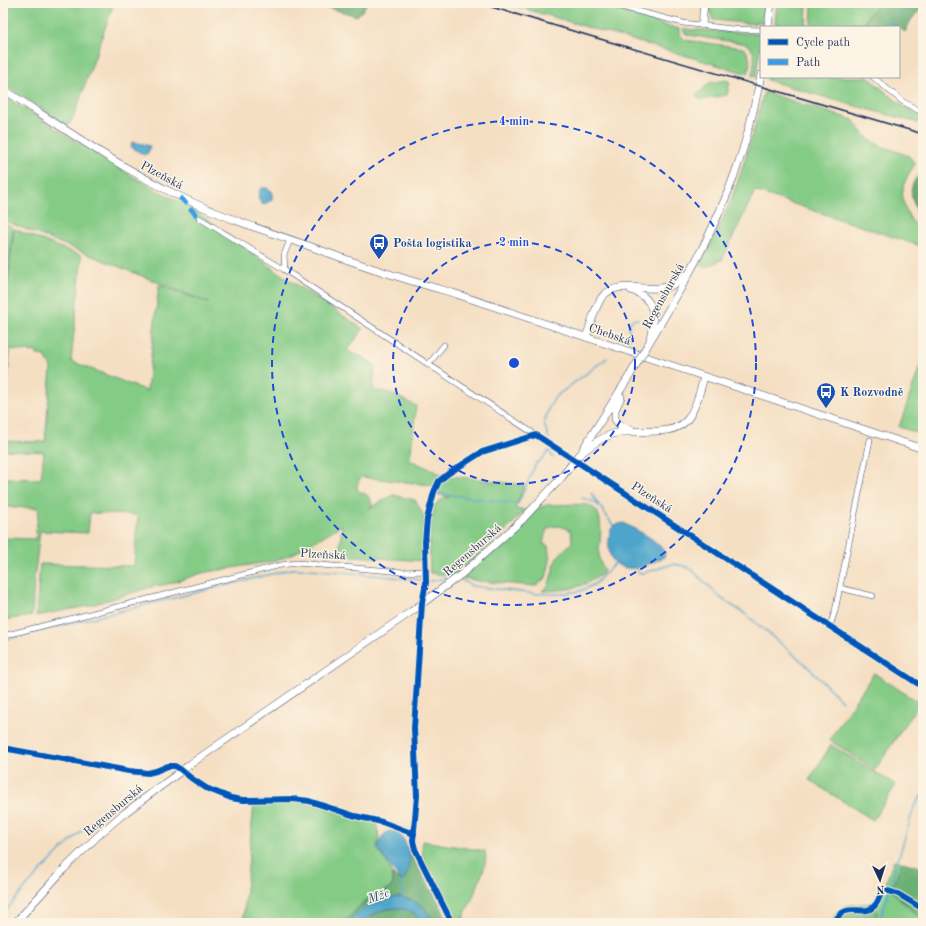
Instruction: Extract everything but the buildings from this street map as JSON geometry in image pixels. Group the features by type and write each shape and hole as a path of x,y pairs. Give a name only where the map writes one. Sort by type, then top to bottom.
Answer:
{"main road":[{"path":"702,25 704,3"},
{"path":"768,26 771,3"},
{"name":"Regensburská","path":"15,923 54,878 122,815 186,767 409,614 463,573 521,521 562,477 584,449 626,383 694,262 727,194 740,160 760,78"},
{"name":"Plzeňská","path":"5,90 92,147 161,187 213,211 290,240"},
{"name":"Chebská","path":"290,240 381,272 450,292 923,449"},
{"path":"586,337 598,303 603,296 617,288 666,288 683,278 694,262"},
{"path":"617,288 633,290 641,294 647,300 653,311 653,334"},
{"path":"584,449 608,435 620,432 637,430 668,430 676,428 683,423 692,411 704,377"},
{"path":"626,383 615,410 615,419 620,426 637,430"}],"street":[{"path":"606,3 655,17 702,25 760,30"},
{"path":"874,78 891,94 923,113"},
{"name":"Plzeňská","path":"199,218 285,270 428,365 923,687"},
{"path":"285,270 284,255 290,240"},
{"path":"428,365 444,345"},
{"path":"452,923 415,849 413,841 416,796 414,728 422,603 426,587 425,542 427,519 434,492 439,481 449,473 482,452 536,435"},
{"path":"830,626 840,588 870,440"},
{"name":"Plzeňská","path":"3,636 281,565 297,563 403,572 426,571"},
{"path":"840,588 873,596"},
{"path":"3,748 129,771 148,773 168,766 175,766 206,788 231,798 243,800 293,799 309,801 355,816 382,822 414,834"}],"green space":[{"path":"3,3 114,3 74,116 68,126 3,84"},
{"path":"311,3 367,3 357,16"},
{"path":"505,3 592,3 634,15 680,29 681,37 685,40 743,48 749,57 750,63 748,74"},
{"path":"708,3 766,3 763,23 754,22 754,24 714,20 711,16 711,12 709,12"},
{"path":"777,3 807,3 806,25 775,24"},
{"path":"812,3 881,3 869,14 863,26 811,26"},
{"path":"881,3 923,3 923,7 911,20 905,32 900,26 894,25 863,26 869,14"},
{"path":"683,29 760,34 760,49 756,77 752,76 754,63 753,51 747,44 688,35"},
{"path":"767,78 870,78 894,99 923,117 922,124 848,104 767,80"},
{"path":"726,80 730,82 727,95 701,100 696,96 709,83"},
{"path":"764,92 853,120 868,139 879,145 909,156 915,164 905,182 903,198 909,217 916,225 923,229 923,247 755,191 722,260 705,267 700,265 734,192 749,148"},
{"path":"3,95 120,169 190,207 279,273 363,329 347,351 362,357 375,365 373,391 388,392 416,406 410,460 443,475 524,485 515,509 526,510 496,540 453,576 430,573 430,538 435,504 444,498 450,497 435,494 439,486 362,477 359,480 357,489 369,497 372,505 368,509 393,495 415,500 425,518 423,561 339,555 342,525 301,550 274,561 202,573 172,583 151,587 88,606 36,616 40,564 134,566 138,515 90,513 88,533 40,531 34,581 32,616 3,620 3,538 35,539 39,508 3,507 3,478 41,479 44,452 3,450 3,441 45,442 51,368 45,356 37,355 37,352 3,349 3,329 14,229 82,256 71,361 147,391 159,285 209,303 3,220"},
{"path":"923,171 923,181 917,192 916,209 911,193 915,180"},
{"path":"3,223 13,228 3,316"},
{"path":"3,352 10,352 6,403 3,403"},
{"path":"923,357 923,435 899,427"},
{"path":"547,505 588,505 596,510 599,515 601,528 599,554 604,571 602,574 587,583 574,588 542,591 549,584 557,557 572,542 571,531 556,526 547,529 543,543 548,546 550,561 546,578 535,586 479,581 463,578 515,532 538,508"},
{"path":"874,673 919,703 875,770 829,740"},
{"path":"831,745 896,785 873,820 809,780"},
{"path":"293,801 309,803 376,822 379,837 377,849 390,868 393,884 387,890 365,901 343,923 243,923 254,802"},
{"path":"422,841 485,851 485,865 475,893 464,916 464,920 459,920 452,917 440,896 423,859"},
{"path":"409,852 438,901 449,923 435,923 423,906 411,900 398,897 352,917 347,923 343,923 366,901 391,888 393,875 400,880 410,856"},
{"path":"894,860 923,868 923,923 836,923 873,909 878,905"},
{"path":"902,862 923,868 923,922 891,890"},
{"path":"873,903 878,913 874,923 831,923 843,907"},
{"path":"397,908 412,912 422,923 362,923 379,912"}],"water":[{"path":"132,142 150,146 148,153 144,155 131,147"},
{"path":"261,188 267,188 272,191 272,200 263,205 258,197"},
{"path":"624,523 652,539 662,548 665,553 664,557 637,568 625,568 614,562 610,556 609,549 610,531 614,525"},
{"path":"389,831 398,832 408,849 409,867 404,880 400,880 378,849 381,838"},
{"path":"398,897 416,902 427,912 435,923 422,923 415,914 408,910 397,908 385,909 375,913 362,923 347,923 364,908 376,902"}],"waterway":[{"path":"887,26 897,16 915,3"},
{"path":"629,341 629,324 633,319 638,319"},
{"path":"549,438 544,424 548,410 555,397 607,358"},
{"path":"437,493 518,504 536,463 539,462 549,451 553,458"},
{"path":"591,493 600,507"},
{"path":"582,498 594,502 601,508 615,528"},
{"path":"460,579 472,586 536,594 560,594 580,591 595,584 616,562"},
{"path":"635,568 640,574 673,564 684,566 692,570 722,599 744,613 804,663 842,701"},
{"path":"3,640 292,569 311,569 423,580"},
{"path":"429,581 454,577"},
{"path":"879,923 914,807 923,794"},
{"path":"3,914 60,852 123,796"},
{"path":"401,881 403,898"}],"railway":[{"path":"478,3 923,134"}],"marked path":[{"path":"180,197 199,218"}],"cycle path":[{"path":"452,923 415,849 413,841 417,796 414,728 422,603 426,583 425,542 427,519 434,492 439,481 482,452 536,435 923,687"},
{"path":"3,748 129,771 148,773 168,766 175,766 206,788 231,798 243,800 293,799 309,801 355,816 382,822 414,834"},
{"path":"834,923 844,912 872,908 876,904 882,889 898,894 923,909"}],"place":[{"name":"Pošta logistika","path":"379,260"},
{"name":"K Rozvodně","path":"826,409"}],"water label":[{"name":"Mže","path":"378,895"}]}
